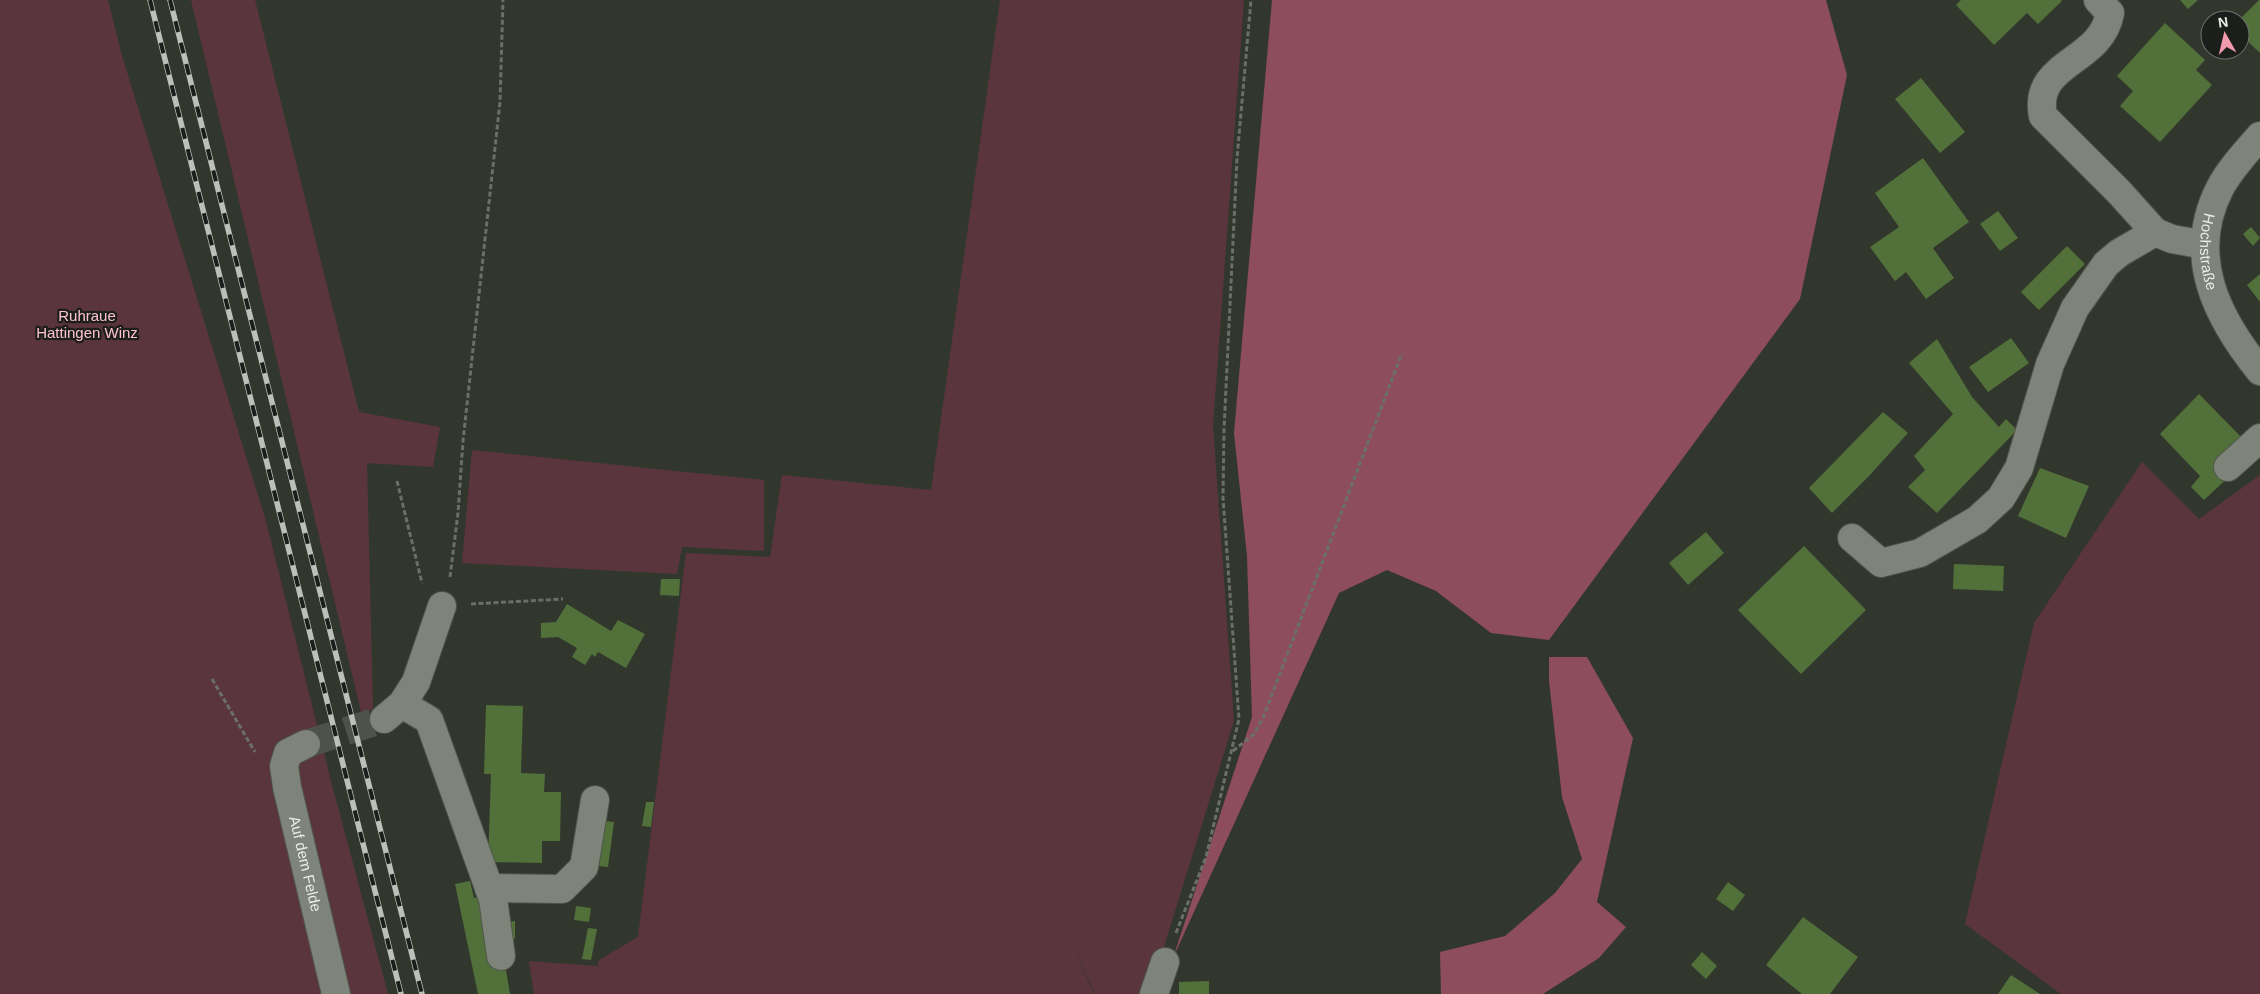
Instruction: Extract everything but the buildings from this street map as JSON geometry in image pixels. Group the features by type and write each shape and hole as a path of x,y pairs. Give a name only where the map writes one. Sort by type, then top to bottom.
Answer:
{"street":[{"path":"2098,0 2110,14 2108,26 2094,44 2049,80 2042,93 2043,116 2120,193 2155,232 2172,239 2205,245"},
{"name":"Hochstraße","path":"2260,136 2239,160 2221,186 2209,216 2205,245 2210,284 2218,308 2236,342 2260,371"},
{"path":"1852,538 1881,563 1920,553 1977,520 2001,498 2019,468 2058,341 2075,308 2106,264 2119,253 2155,232"},
{"path":"2228,467 2260,438"},
{"path":"442,606 416,682 393,711 429,720 493,899 501,956"},
{"name":"Auf dem Felde","path":"306,744 293,750 284,760 287,787 336,994"},
{"path":"489,888 562,890 584,867 595,800"},
{"path":"1154,994 1165,962"}],"path":[{"path":"442,606 450,580 458,513 462,442 500,102 504,0"},
{"path":"1165,962 1206,857 1233,751 1239,719 1223,498 1224,430 1238,158 1250,0"},
{"path":"1233,751 1254,734 1263,718 1402,353"},
{"path":"397,481 421,579 442,606"},
{"path":"442,606 563,600"},
{"path":"212,679 264,767 287,787"}],"green space":[{"name":"Ruhraue Hattingen Winz","path":"0,0 108,0 122,56 266,521 332,785 388,994 0,994"},
{"path":"191,0 255,0 359,412 440,427 433,467 367,463 373,708 362,716"},
{"path":"1000,0 1244,0 1213,426 1234,721 1162,953 1147,994 1095,994 1070,938 1094,994 534,994 529,961 597,966 599,960 638,937 686,553 770,557 782,475 931,490"},
{"path":"472,450 764,480 764,551 682,547 677,574 462,563"},
{"path":"2142,462 2199,519 2260,475 2260,994 2061,994 1965,924 2034,623"}],"shaded area":[{"path":"1272,0 1826,0 1847,75 1800,299 1549,640 1491,633 1436,591 1387,570 1339,593 1173,958 1252,717 1247,556 1234,433"},
{"path":"1549,657 1587,657 1633,738 1597,902 1626,927 1599,958 1543,994 1441,994 1440,952 1505,936 1555,893 1582,859 1562,797 1549,681"}],"tunnel":[{"path":"306,744 384,719"}],"railway":[{"path":"150,0 401,994"},
{"path":"170,0 422,994"}]}
